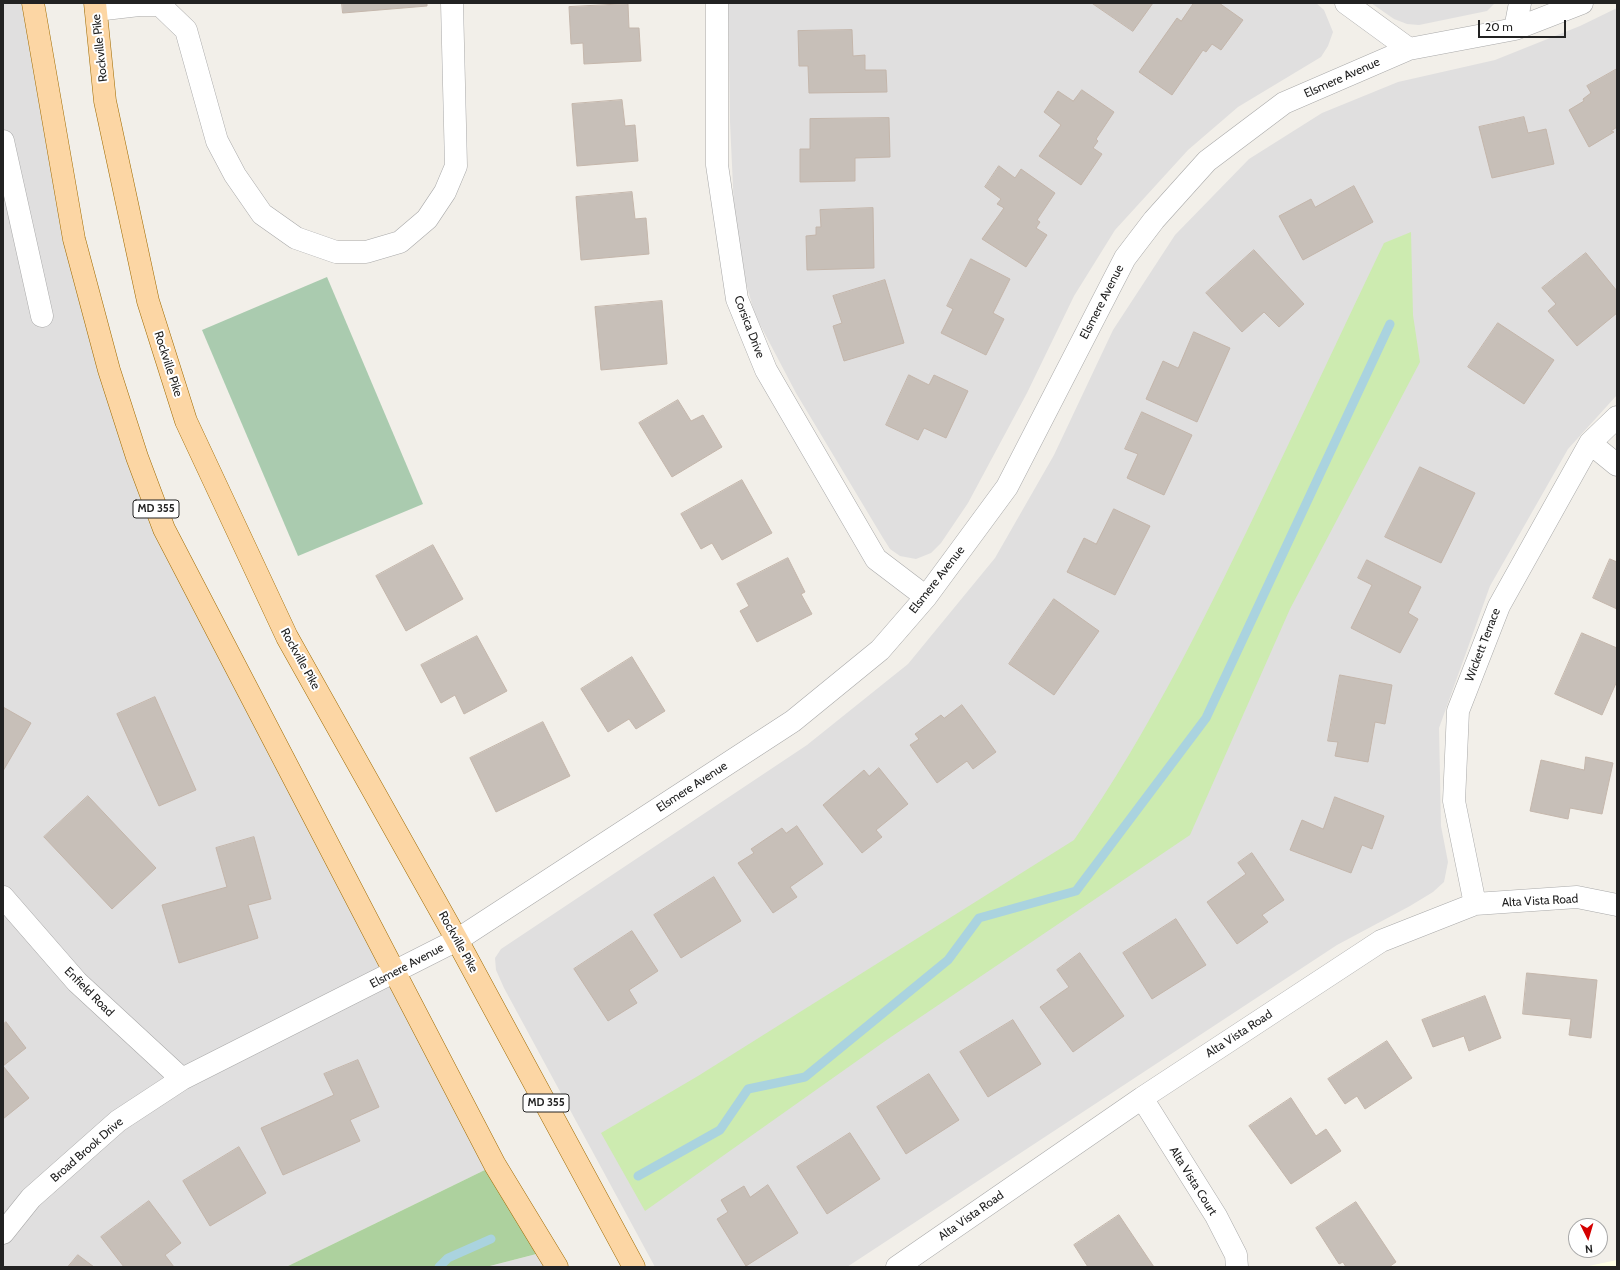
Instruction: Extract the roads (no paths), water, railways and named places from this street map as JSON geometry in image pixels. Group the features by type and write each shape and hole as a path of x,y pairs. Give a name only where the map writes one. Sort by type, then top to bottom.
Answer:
{"main road":[{"name":"MD 355","path":"33,3 74,239 109,370 137,457 164,529 495,1165 557,1267"},
{"name":"Rockville Pike","path":"96,7 105,101 148,300 186,421 287,637 457,940 634,1267"}],"street":[{"path":"96,7 160,5 186,30 217,141 235,175 262,214 296,238 336,252 366,252 400,242 427,219 445,192 456,166 452,3"},
{"name":"Corsica Drive","path":"717,3 717,165 737,299 766,370 876,559 926,597"},
{"path":"1346,3 1409,49"},
{"path":"1515,29 1520,3"},
{"name":"Elsmere Avenue","path":"182,1080 395,973 457,940 793,722 880,650 926,597 1007,487 1125,258 1154,220 1207,161 1284,104 1409,49 1515,29 1582,3"},
{"path":"3,141 42,316"},
{"name":"Wickett Terrace","path":"1475,904 1454,801 1458,711 1498,606 1590,443 1617,418"},
{"path":"1590,443 1617,465"},
{"name":"Enfield Road","path":"3,897 77,982 182,1080"},
{"name":"Alta Vista Road","path":"897,1267 1142,1098 1381,941 1475,904 1577,897 1617,905"},
{"name":"Broad Brook Drive","path":"3,1233 31,1198 118,1121 182,1080"},
{"name":"Alta Vista Court","path":"1142,1098 1216,1216 1236,1255 1237,1267"}],"waterway":[{"path":"638,1176 720,1130 748,1089 805,1077 948,960 979,918 1076,891 1206,718 1390,324"},
{"path":"439,1267 448,1258 491,1239"}]}
